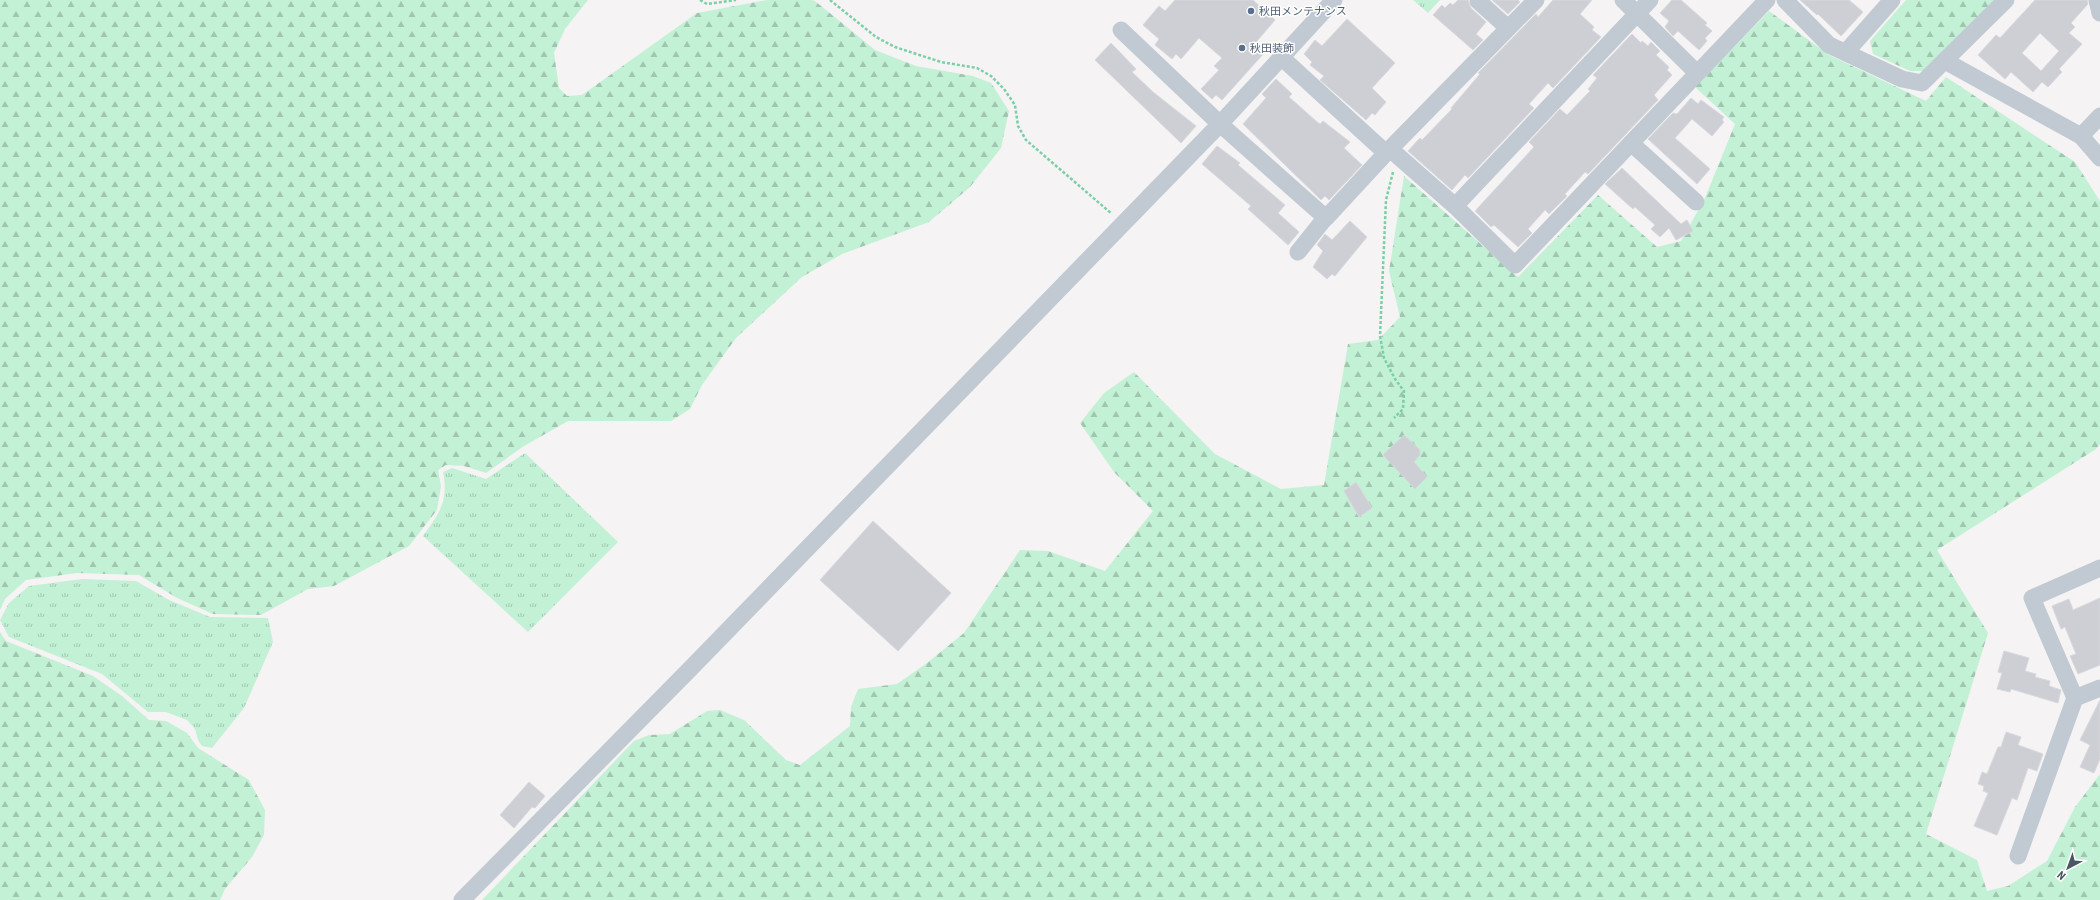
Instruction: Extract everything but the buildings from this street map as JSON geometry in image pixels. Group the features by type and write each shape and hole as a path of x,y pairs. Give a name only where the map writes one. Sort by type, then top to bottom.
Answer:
{"street":[{"path":"462,900 699,660 1220,124 1334,0"},
{"path":"1298,252 1326,217 1391,153 1536,0"},
{"path":"1623,0 1697,72"},
{"path":"1455,206 1650,0"},
{"path":"1281,57 1391,153 1455,206 1516,265 1697,72 1767,0"},
{"path":"1785,0 1829,45 1902,79 1922,83 2006,0"},
{"path":"1846,52 1892,0"},
{"path":"2097,0 2100,13"},
{"path":"1478,1 1508,28"},
{"path":"1121,30 1220,124 1326,217"},
{"path":"1945,61 2081,136 2100,158"},
{"path":"2081,136 2100,116"},
{"path":"1631,143 1696,202"},
{"path":"2018,856 2075,698 2032,598 2100,568"},
{"path":"2075,698 2100,688"}],"path":[{"path":"700,0 707,4 736,0"},
{"path":"830,0 876,37 895,47 941,62 977,68 991,76 1004,89 1014,105 1018,126 1026,140 1046,159 1124,223"},
{"path":"1391,153 1386,200 1380,336 1384,358 1395,379 1404,391 1403,409 1394,418"}],"green space":[{"path":"0,0 588,0 565,29 554,53 559,88 567,96 582,95 697,13 767,0 811,0 815,1 875,50 916,66 973,76 991,83 1009,111 1001,148 970,187 929,222 842,254 802,277 736,338 702,385 690,409 671,421 568,421 524,446 486,473 464,466 446,465 438,470 441,486 437,510 409,546 334,586 308,589 261,615 213,614 177,598 139,575 77,573 26,580 5,599 0,610"},
{"path":"1413,0 1440,0 1428,13"},
{"path":"1906,0 1995,0 1924,71 1910,71 1873,54 1870,41"},
{"path":"1769,11 1829,55 1926,101 1946,77 2075,162 2100,201 2100,444 2096,449 1937,550 1988,633 1926,834 1977,860 1987,891 2008,886 2047,861 2075,807 2100,774 2100,900 482,900 634,741 649,735 670,734 707,711 720,710 744,720 786,760 800,765 850,726 851,707 858,689 897,684 927,663 964,633 1020,550 1048,551 1105,571 1153,511 1114,472 1080,423 1104,393 1134,372 1215,454 1281,489 1324,485 1348,344 1378,340 1400,317 1389,271 1404,176 1518,277 1598,195 1657,247 1681,241 1705,198 1735,124 1695,87"},
{"path":"525,453 618,542 528,632 423,536 438,514 444,499 445,482 443,472 452,468 486,479"},
{"path":"82,579 136,581 169,600 210,617 268,618 273,642 244,708 212,748 202,746 198,740 195,729 187,720 166,712 148,712 102,674 9,637 0,620 9,603 29,586"},
{"path":"0,632 6,641 93,676 122,696 149,720 166,721 187,733 198,748 249,780 265,810 264,835 252,857 225,889 220,900 0,900"}],"place":[{"name":"秋田メンテナンス","path":"1251,11"},
{"name":"秋田装飾","path":"1242,48"}]}
